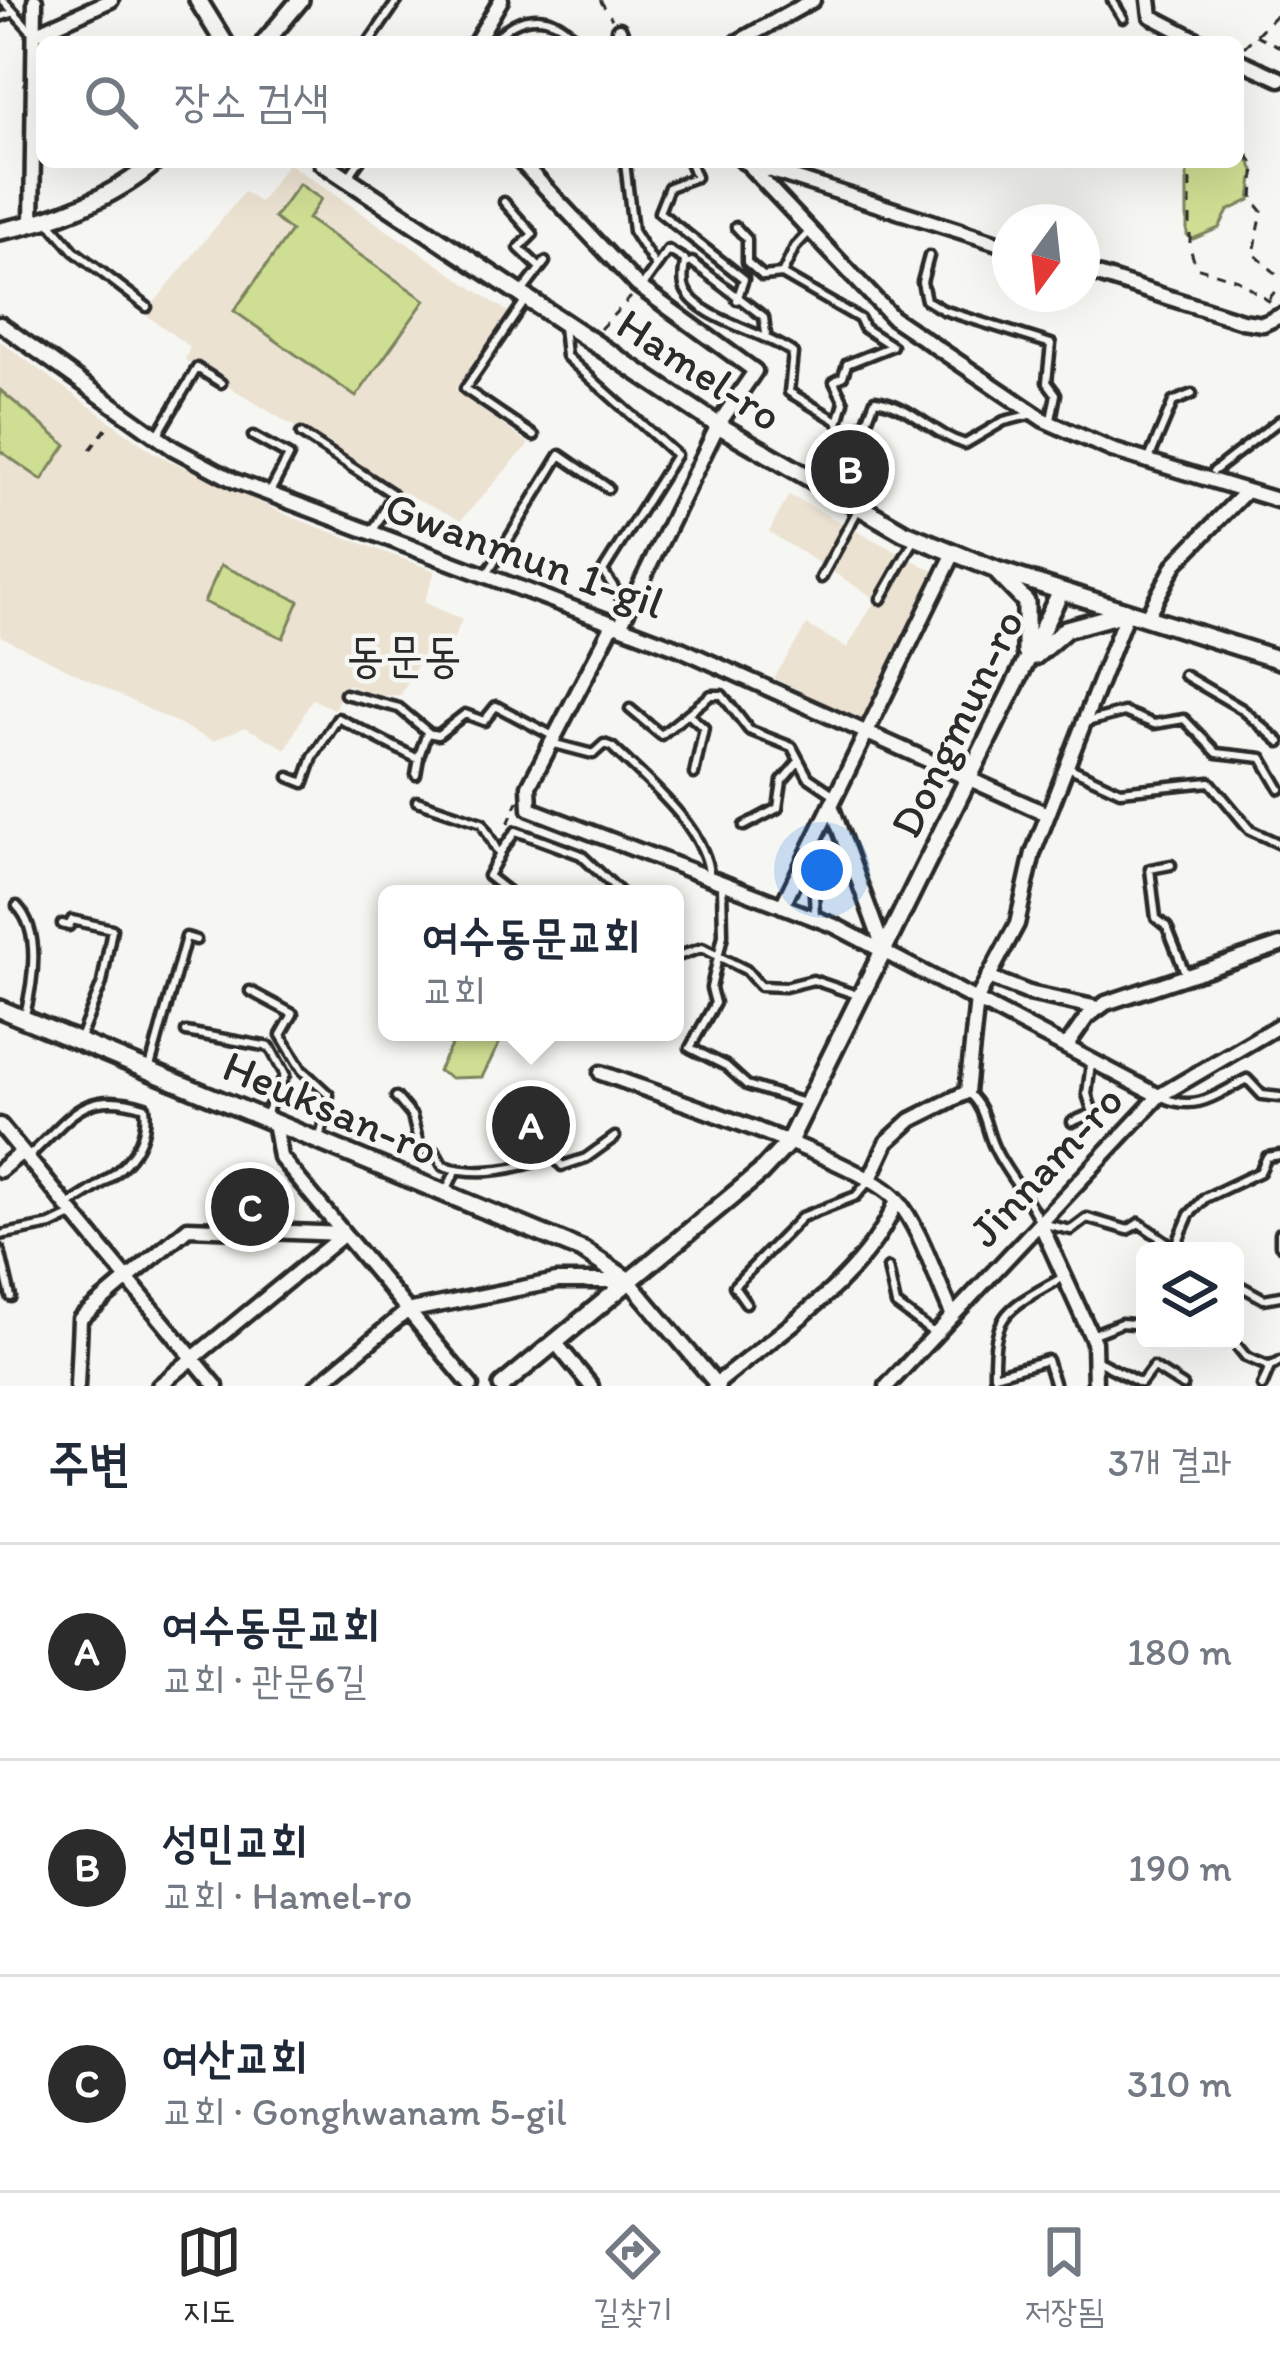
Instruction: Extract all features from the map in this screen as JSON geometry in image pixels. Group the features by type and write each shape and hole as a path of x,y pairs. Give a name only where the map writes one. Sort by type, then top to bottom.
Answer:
{"street":[{"path":"35,0 36,97"},
{"path":"34,34 111,0"},
{"path":"198,0 220,36"},
{"path":"270,36 301,0"},
{"path":"749,36 813,0"},
{"path":"1149,0 1151,16 1189,36"},
{"path":"480,36 500,1"},
{"path":"1244,59 1280,79"},
{"path":"38,168 40,222"},
{"path":"0,231 40,222 126,184 147,168"},
{"name":"Hamel-ro","path":"331,168 817,486 953,555 1061,591"},
{"path":"527,168 641,288 754,371 718,425 628,609 553,740 527,791 530,809 815,917 1159,1096"},
{"path":"751,168 893,318 1035,414 1148,462 1280,501"},
{"path":"758,168 992,241"},
{"path":"1100,276 1242,321 1262,324 1280,312"},
{"name":"Gwanmun 1-gil","path":"0,324 157,436 268,495 616,625 868,730 1047,814"},
{"path":"1146,618 1175,564 1246,491"},
{"path":"782,906 953,555"},
{"path":"992,569 1026,602 1024,667"},
{"name":"Dongmun-ro","path":"502,1386 760,1173 788,1143 1061,591 1280,660"},
{"path":"1024,667 1066,629 1127,612"},
{"path":"869,1181 886,1142 911,1120 967,1092 976,999 1017,924 1047,814 1127,612"},
{"path":"833,801 884,950"},
{"path":"1066,1047 1098,1008 1280,945"},
{"path":"988,977 1040,996 1098,1008"},
{"name":"Heuksan-ro","path":"0,1009 584,1251 629,1281"},
{"name":"Jinnam-ro","path":"887,1386 1159,1096 1280,1024"},
{"path":"601,1073 788,1143 869,1181 897,1200 952,1316"},
{"path":"268,1120 280,1157 471,1386"},
{"path":"0,1125 216,1386"},
{"path":"0,1170 24,1155"},
{"path":"317,1386 407,1311 545,1282 629,1281 716,1385 846,1273 883,1233 897,1200"},
{"path":"1040,1223 1091,1336 1095,1386"},
{"path":"77,1386 80,1319 190,1227 344,1234"},
{"path":"159,1386 344,1234"},
{"path":"555,1342 591,1386"}],"lane":[{"path":"3,0 34,34"},
{"path":"373,36 398,0"},
{"path":"1112,0 1123,17"},
{"path":"0,16 12,13"},
{"path":"501,36 516,23 546,16 566,26 574,36"},
{"path":"346,178 354,168"},
{"path":"626,168 633,231 655,264"},
{"path":"692,168 696,177 669,188 659,212 744,279 737,300"},
{"path":"503,202 533,234 519,248 543,265 465,389 534,436"},
{"path":"40,222 147,307"},
{"path":"736,227 747,239 747,262 763,276 782,274 860,319 864,328 892,346 847,364 844,376 834,382 844,402 838,423"},
{"path":"782,274 811,230"},
{"path":"641,288 668,250 686,264"},
{"path":"929,256 922,286 929,301 1051,344 1047,382 1056,394 1051,424"},
{"path":"686,264 692,262 767,320 766,335"},
{"path":"686,264 684,287 692,296 733,327 766,335 793,353 789,392 849,435 853,446 817,486"},
{"path":"564,322 563,352 676,455 603,571 628,609"},
{"path":"157,436 196,368 221,383"},
{"path":"1148,462 1173,402 1192,394"},
{"path":"849,435 867,421 875,400 910,408 947,438 965,444 1004,422 1035,414"},
{"path":"1214,471 1280,421"},
{"path":"302,434 393,494 370,536"},
{"path":"253,436 289,456 268,495"},
{"path":"484,579 560,455 608,488"},
{"path":"821,578 859,508"},
{"path":"881,598 916,538"},
{"path":"1184,675 1242,709 1280,742"},
{"path":"344,694 400,708 429,733 440,735 465,714 484,721 497,706 553,740 593,754 609,744 680,808 681,822 706,855 715,881 718,954 711,988 715,1003 690,1048 726,1066 747,1085 807,1104"},
{"path":"630,709 658,735 711,695 722,695 746,727 769,742 792,747 808,777 826,785 833,801"},
{"path":"1083,723 1124,712 1154,724 1184,719 1217,753 1262,758 1280,789"},
{"path":"688,714 704,728 694,774"},
{"path":"290,777 304,782 313,757 338,718 418,758"},
{"path":"416,775 429,733"},
{"path":"744,826 778,808 782,782 800,761"},
{"path":"1066,766 1120,790 1210,782 1250,830 1280,844"},
{"path":"417,801 482,823 500,854"},
{"path":"500,885 488,876 512,831 580,855 612,885"},
{"path":"812,845 815,917"},
{"path":"1171,865 1150,869 1154,903 1186,975"},
{"path":"17,906 32,926 31,988 24,1019"},
{"path":"62,925 69,926 72,920 112,929 102,983 79,1042"},
{"path":"149,1071 187,937 196,940"},
{"path":"684,953 697,948 718,954 765,987 813,980 860,997"},
{"path":"250,991 293,1015 281,1035 300,1067 328,1095 320,1142"},
{"path":"186,1032 270,1047 285,1075 268,1120"},
{"path":"1072,1122 1093,1113 1086,1089 1091,1060"},
{"path":"1159,1096 1180,1104 1205,1102 1246,1079 1262,1094 1280,1096"},
{"path":"967,1092 977,1102 994,1149 1029,1197 1040,1223 1071,1230 1087,1218 1128,1231 1139,1223 1167,1242"},
{"path":"396,1097 412,1116 420,1148 435,1152 443,1166 456,1169 510,1169 554,1156 562,1166 584,1160 615,1137"},
{"path":"0,1235 42,1228 125,1166 143,1139 145,1106 90,1101 24,1155"},
{"path":"1179,1242 1189,1215 1204,1198 1260,1172 1267,1156 1280,1155"},
{"path":"445,1193 456,1169"},
{"path":"746,1303 734,1286 802,1217 856,1196 869,1181"},
{"path":"1280,1233 1280,1246"},
{"path":"0,1250 11,1297"},
{"path":"888,1268 896,1305 935,1335"},
{"path":"996,1386 992,1341 999,1323 1063,1277"},
{"path":"1244,1288 1264,1299 1280,1296"},
{"path":"1091,1336 1121,1323 1136,1324"},
{"path":"1240,1350 1270,1367"},
{"path":"994,1376 1047,1360 1055,1386"},
{"path":"1096,1360 1141,1385 1153,1367 1184,1386"},
{"path":"1262,1386 1270,1367 1280,1361"}],"path":[{"path":"600,0 621,36"},
{"path":"1244,49 1280,11"},
{"path":"1256,35 1280,47"},
{"path":"1244,149 1255,166 1252,200 1262,211 1254,254 1280,277"},
{"path":"1190,168 1190,248 1196,267 1238,280 1280,312"},
{"path":"1268,301 1280,285"},
{"path":"589,339 641,288"},
{"path":"89,450 109,426"},
{"path":"512,831 508,815 515,804"}],"shaded area":[{"path":"284,168 295,168 511,314 455,390 529,444 461,520 400,491 185,360 190,347 145,314 244,192 260,202"},
{"path":"0,341 154,453 289,516 435,571 424,602 462,620 445,657 426,649 401,695 375,696 347,684 334,709 312,699 286,749 245,727 213,741 0,636"},
{"path":"789,495 939,574 865,724 774,678 807,625 847,648 876,599 769,532"}],"green space":[{"path":"1244,152 1254,170 1250,200 1228,211 1219,228 1193,239 1187,235 1187,168 1244,168"},
{"path":"299,184 321,199 308,219 425,300 356,397 234,311 291,231 274,218"},
{"path":"0,390 66,445 42,480 0,451"},
{"path":"221,565 299,601 283,638 204,602"},
{"path":"453,1041 500,1042 482,1077 451,1078 438,1071"}],"place":[{"name":"성민교회","path":"850,469"},
{"name":"여수동문교회","path":"531,1125"},
{"name":"여산교회","path":"250,1207"}],"district":[{"name":"동문동","path":"404,654"}]}
